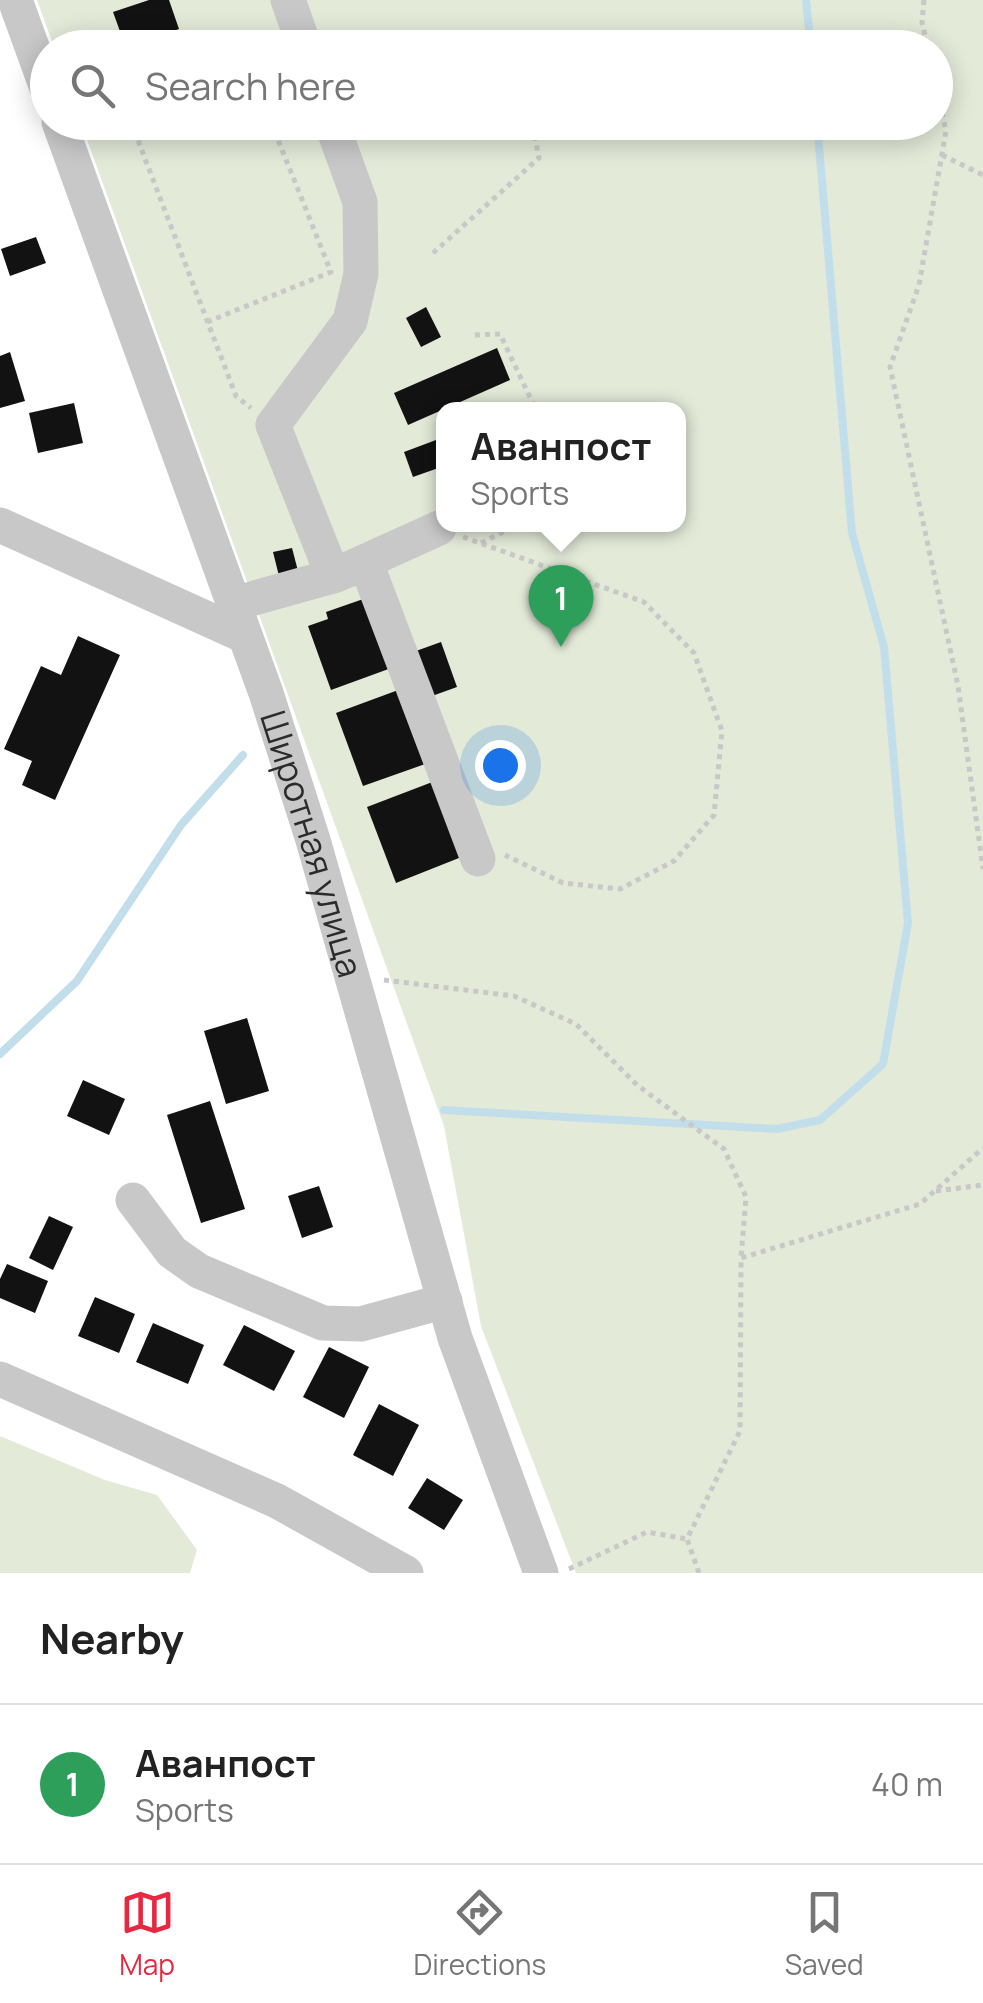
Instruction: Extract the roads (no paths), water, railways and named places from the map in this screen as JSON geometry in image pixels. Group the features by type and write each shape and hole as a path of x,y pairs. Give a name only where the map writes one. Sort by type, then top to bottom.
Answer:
{"street":[{"path":"15,0 30,41"},
{"path":"288,0 298,30"},
{"name":"Широтная улица","path":"66,140 314,840 445,1302 541,1573"},
{"path":"333,576 274,425 350,322 360,274 360,202 338,140"},
{"path":"0,526 239,620 436,529"},
{"path":"333,576 366,563 478,859"},
{"path":"133,1200 172,1252 199,1271 324,1323 362,1324 445,1302"},
{"path":"0,1379 277,1502 406,1573"}],"waterway":[{"path":"806,0 809,30"},
{"path":"444,1110 777,1129 820,1120 883,1064 908,923 884,647 852,533 819,140"},
{"path":"0,1054 77,981 181,825 243,755"}],"place":[{"name":"Аванпост","path":"561,647"}]}
